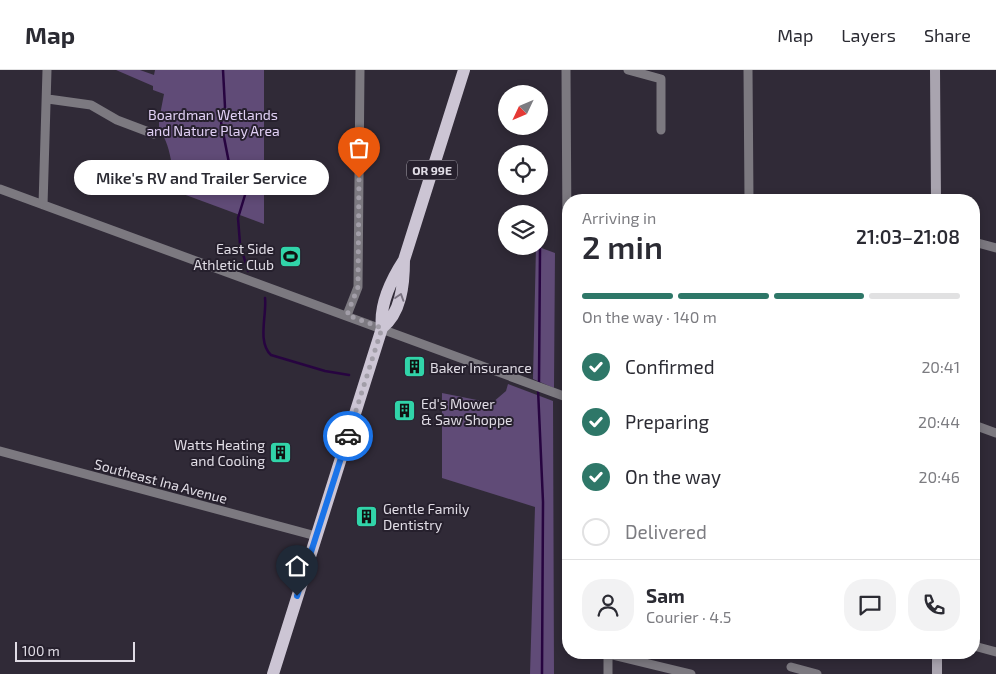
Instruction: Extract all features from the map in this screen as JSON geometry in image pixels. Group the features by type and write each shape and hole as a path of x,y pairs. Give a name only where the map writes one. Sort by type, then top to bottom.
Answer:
{"main road":[{"name":"OR 99E","path":"273,674 382,328 380,315 392,279 404,260 464,70"}],"street":[{"path":"43,205 48,99 47,70"},
{"path":"347,315 358,287 360,70"},
{"path":"566,70 567,194"},
{"path":"628,70 661,79 661,130"},
{"path":"748,70 749,194"},
{"path":"936,70 936,194"},
{"path":"48,99 91,105 117,120 154,134"},
{"path":"0,189 347,315 562,396"},
{"path":"980,244 996,248"},
{"path":"980,427 996,433"},
{"name":"Southeast Ina Avenue","path":"0,451 316,536"},
{"path":"980,648 996,652"},
{"path":"608,659 608,674"},
{"path":"634,659 691,674"},
{"path":"937,659 937,674"},
{"path":"791,668 817,674"}],"green space":[{"name":"Boardman Wetlands and Nature Play Area","path":"116,70 140,70 154,75 155,70 264,70 264,224 175,191 169,150 163,135 159,131 164,94 153,90 153,86"},
{"path":"548,250 555,253 554,388 533,379 536,255 548,255"},
{"path":"508,384 553,401 554,674 530,674 535,507 442,478 442,393 492,403 506,391"}],"waterway":[{"path":"223,70 225,107 221,122 230,168 233,174 243,183 245,195 238,218 240,244 248,271"},
{"path":"539,384 540,255"},
{"path":"265,298 263,336 264,343 271,355 325,371 349,375"},
{"path":"538,389 543,502 542,674"}],"way so far":[{"path":"348,436 382,328 347,315 357,294 358,287 359,178"}],"place":[{"name":"Mike's RV and Trailer Service","path":"359,178"},
{"name":"East Side Athletic Club","path":"290,256"},
{"name":"Baker Insurance","path":"414,367"},
{"name":"Ed's Mower & Saw Shoppe","path":"405,411"},
{"name":"Watts Heating and Cooling","path":"281,452"},
{"name":"Gentle Family Dentistry","path":"367,516"}],"route":[{"path":"297,596 348,436"}]}
